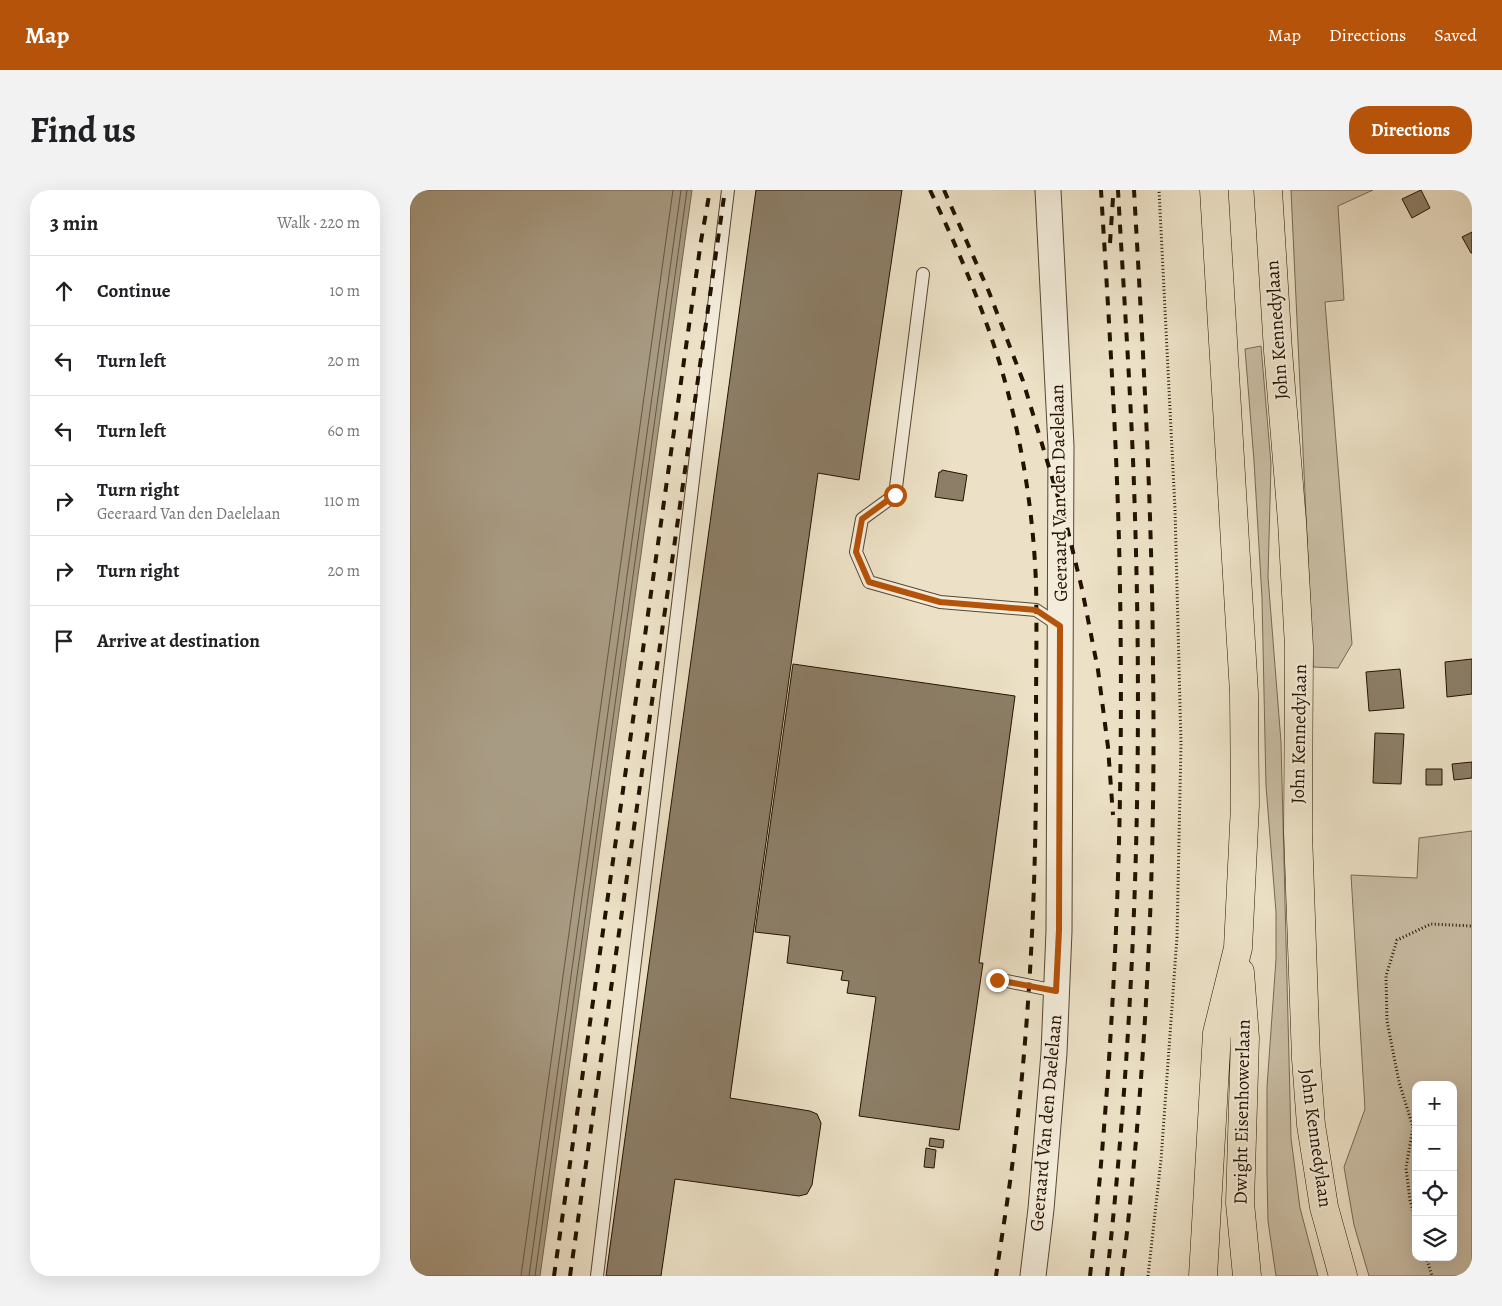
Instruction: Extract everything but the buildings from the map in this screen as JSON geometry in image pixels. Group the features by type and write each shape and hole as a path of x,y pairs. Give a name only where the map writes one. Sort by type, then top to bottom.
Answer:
{"highway":[{"path":"1203,1276 1217,1033 1238,948 1245,805 1244,693 1214,190"},
{"name":"John Kennedylaan","path":"1268,190 1278,351 1292,521 1299,647 1298,833 1306,1059 1311,1125 1324,1207 1343,1276"},
{"name":"Dwight Eisenhowerlaan","path":"1238,948 1245,1038 1240,1203 1247,1276"}],"street":[{"name":"Geeraard Van den Daelelaan","path":"1033,1276 1041,1209 1053,1063 1059,921 1061,446 1048,190"}],"lane":[{"path":"597,1276 728,190"},
{"path":"923,274 895,495 862,519 856,552 869,582 940,602 1036,610 1060,626"},
{"path":"997,980 1056,991"}],"path":[{"path":"1148,1276 1161,1160 1177,937 1181,744 1176,509 1159,190"},
{"path":"1415,1216 1410,1200 1406,1168 1413,1127 1399,1082 1387,1021 1386,976 1397,940 1430,924 1472,926"},
{"path":"1427,1261 1432,1276"}],"shaded area":[{"path":"1291,190 1373,190 1338,206 1344,300 1325,302 1352,644 1338,668 1313,667"},
{"path":"1261,346 1271,464 1268,577 1281,742 1291,1138 1300,1208 1318,1276 1276,1276 1268,1221 1267,1087 1276,959 1276,912 1266,786 1262,598 1245,349"},
{"path":"1472,831 1472,1276 1369,1276 1354,1225 1344,1167 1365,1109 1351,875 1417,878 1419,838"}],"water":[{"path":"410,190 692,190 540,1276 410,1276"}],"railway":[{"path":"554,1276 701,241 710,190"},
{"path":"570,1276 725,190"},
{"path":"930,190 978,299 1006,384 1018,434 1025,477 1035,563 1036,821 1030,977 1014,1151 996,1276"},
{"path":"944,190 989,292 1023,381 1067,527 1082,589 1098,670 1108,747 1113,815"},
{"path":"1090,1276 1099,1190 1112,1019 1121,761 1120,589 1117,489 1101,190"},
{"path":"1107,1276 1117,1181 1130,992 1137,802 1138,707 1135,517 1118,190"},
{"path":"1122,1276 1137,1124 1148,971 1154,742 1149,486 1134,190"},
{"path":"1110,243 1113,198"}],"route":[{"path":"895,495 862,519 856,552 869,582 940,602 1036,610 1060,626 1059,930 1056,991 997,980"}]}
